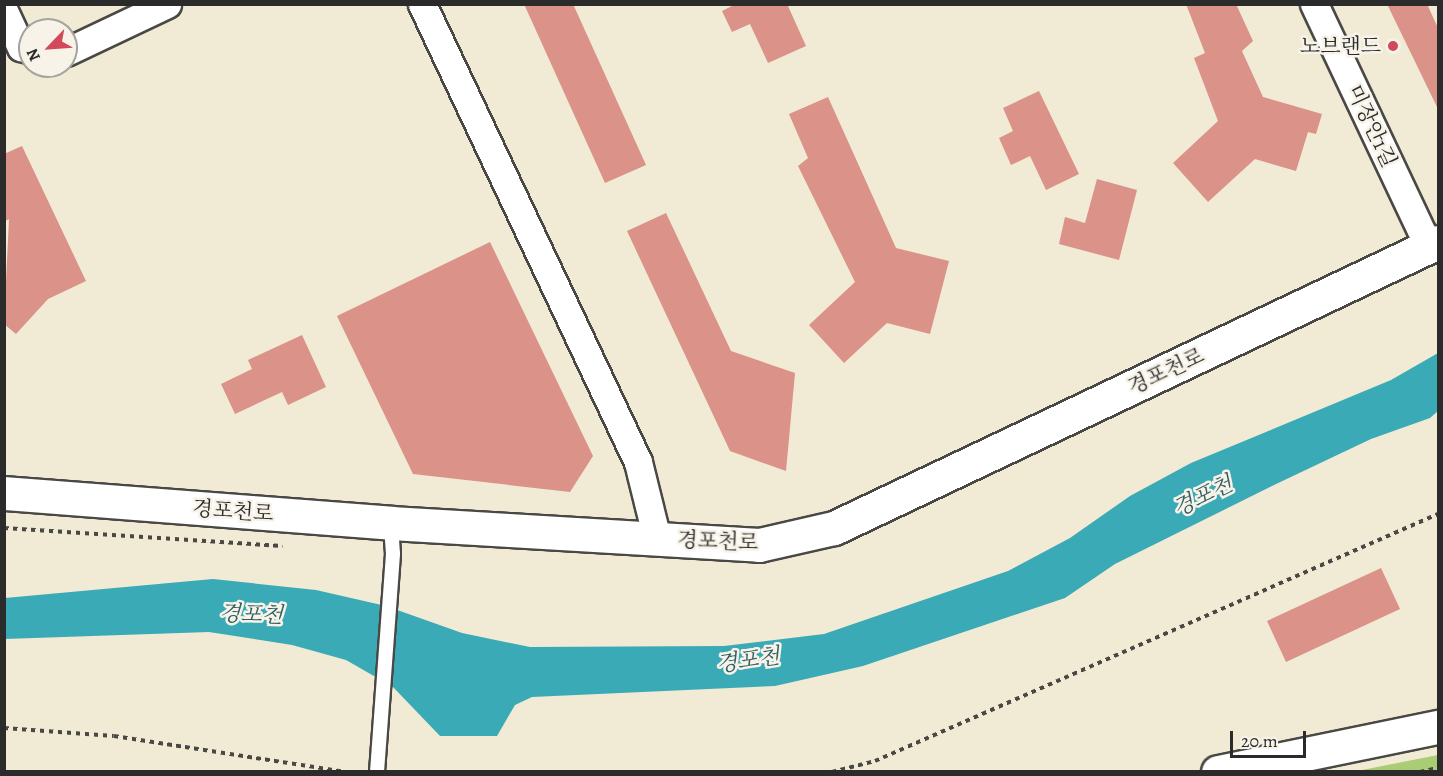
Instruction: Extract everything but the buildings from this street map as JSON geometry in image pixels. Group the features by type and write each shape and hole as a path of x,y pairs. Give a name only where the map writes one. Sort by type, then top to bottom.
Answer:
{"street":[{"path":"78,44 125,13 168,4"},
{"path":"422,4 638,462 657,539"},
{"name":"미장안1길","path":"1314,4 1434,244"},
{"path":"4,11 18,40"},
{"name":"경포천로","path":"4,493 392,539 657,539 759,545 834,528 1434,244"},
{"path":"1218,771 1438,727"}],"lane":[{"path":"376,771 392,539"}],"path":[{"path":"832,771 875,761 1438,514"},
{"path":"4,528 287,547"},
{"path":"4,728 114,736 347,771"},
{"path":"1420,771 1438,768"}],"green space":[{"path":"1438,755 1438,771 1357,771"}],"water":[{"name":"경포천","path":"1438,353 1438,411 1430,418 1371,439 1274,485 1115,564 1065,598 863,666 775,686 532,697 515,705 497,736 440,736 393,687 346,660 292,645 209,632 5,639 5,598 213,579 316,590 386,606 462,633 530,647 724,646 824,634 1008,571 1070,538 1130,496 1191,463 1391,380"}],"place":[{"name":"노브랜드","path":"1393,46"}]}
